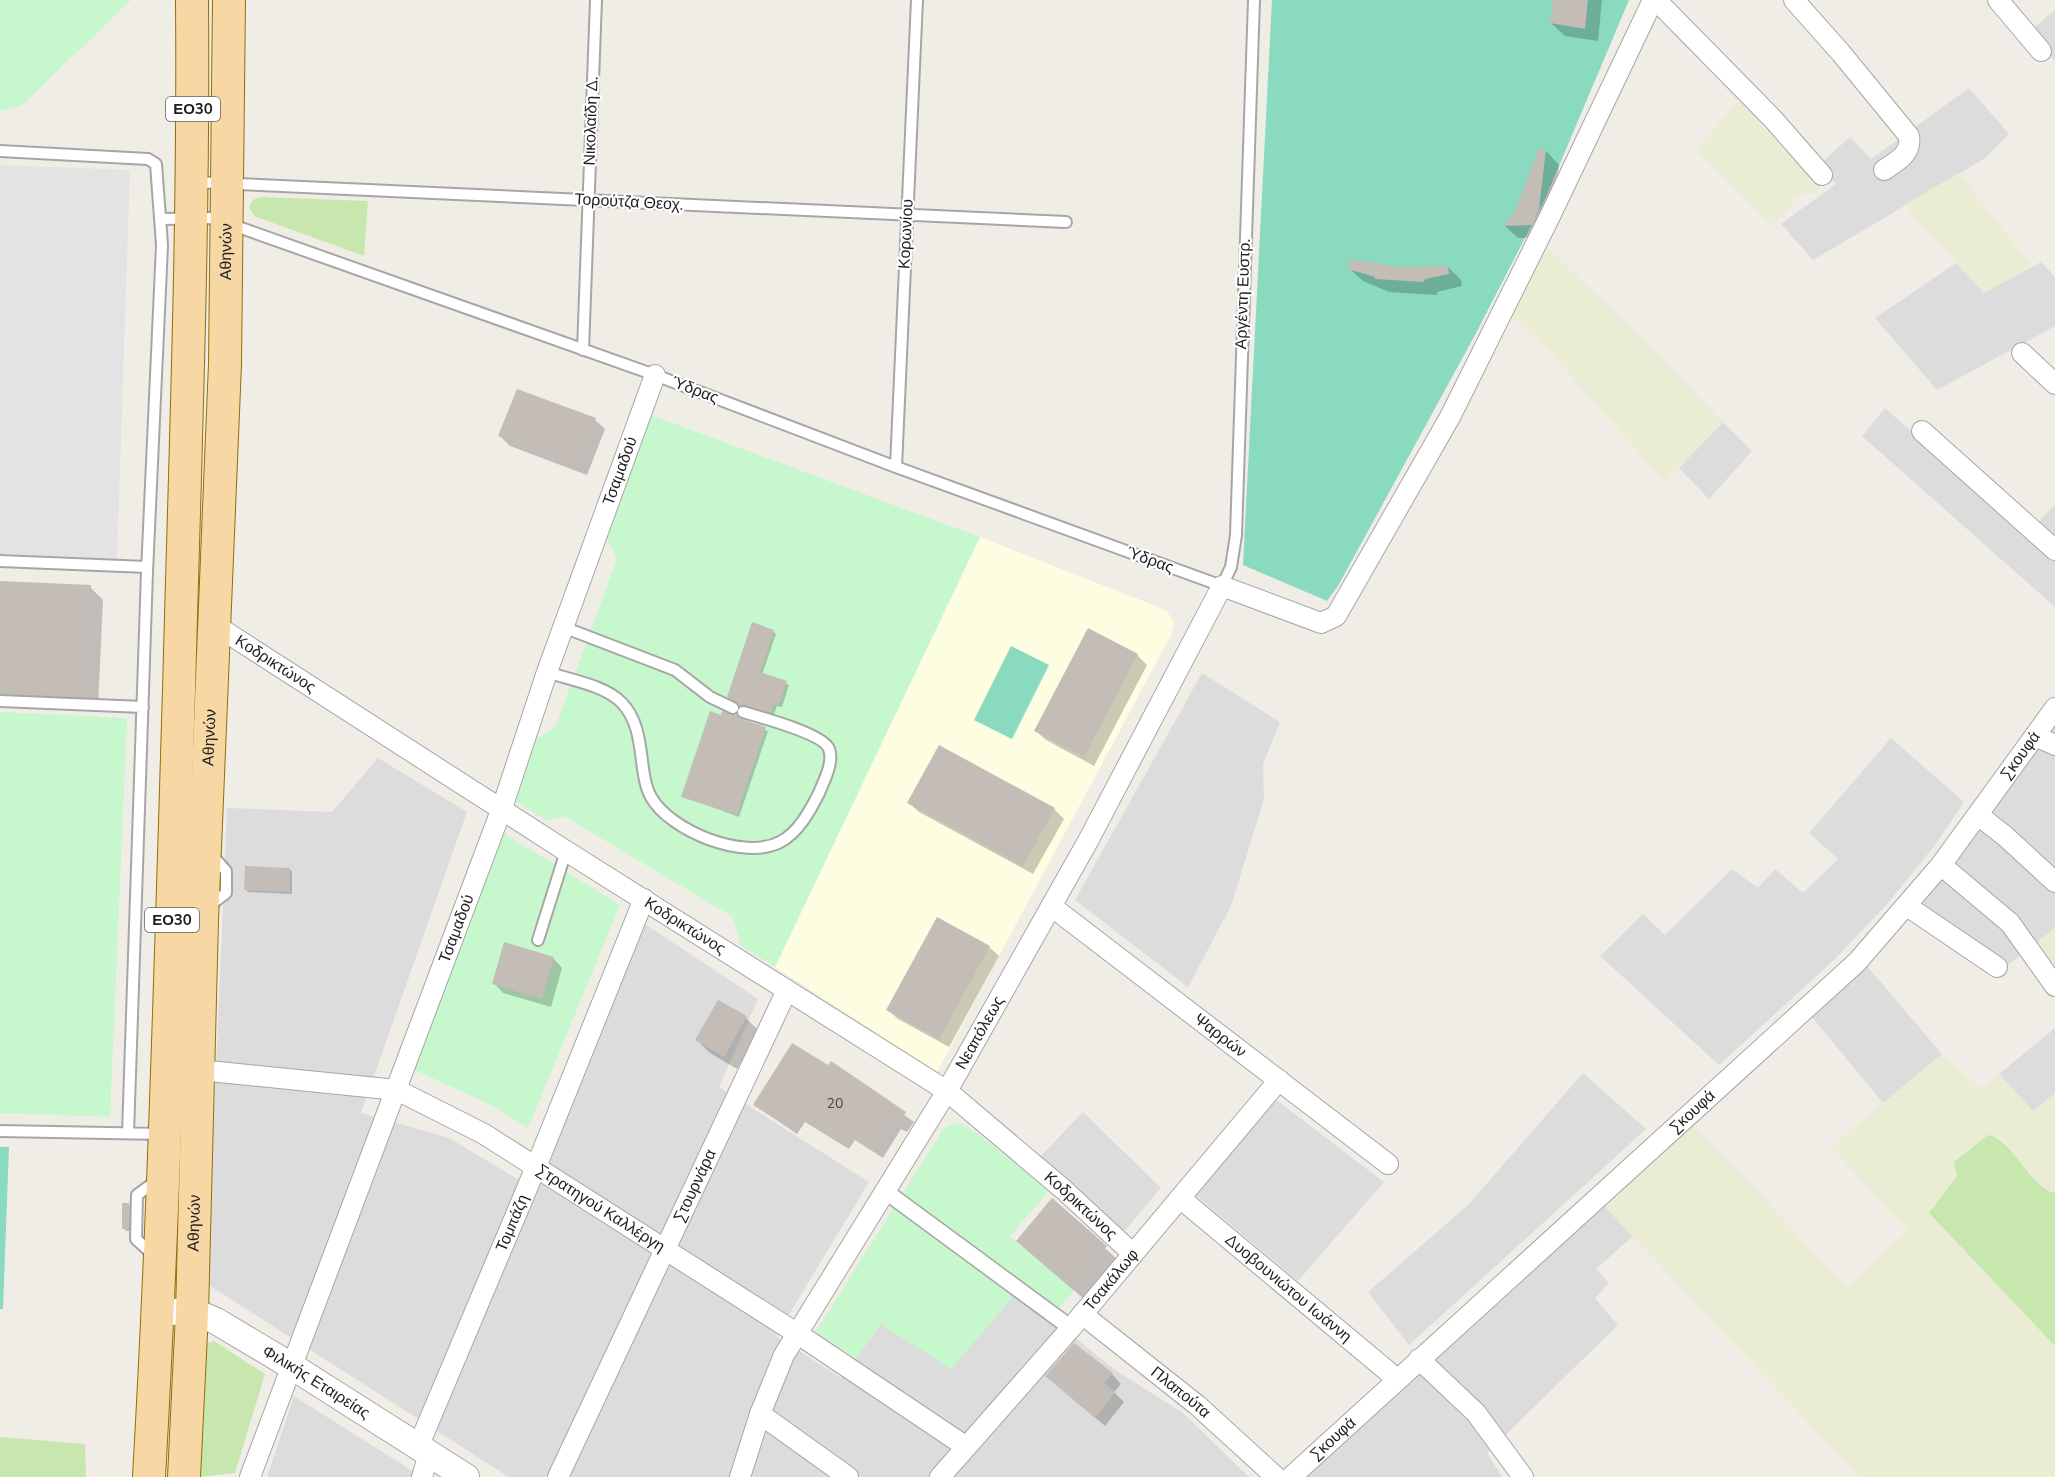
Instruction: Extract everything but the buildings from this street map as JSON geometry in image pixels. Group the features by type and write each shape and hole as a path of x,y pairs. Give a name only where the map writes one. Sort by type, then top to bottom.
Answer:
{"main road":[{"name":"Αθηνών","path":"149,1477 165,1134 177,219 193,182 192,0"},
{"name":"Αθηνών","path":"184,1477 192,1313 202,912 225,364 229,0"}],"street":[{"path":"1222,586 1322,623 1336,616 1450,417 1654,0 1772,118 1822,175"},
{"path":"1794,0 1909,136 1909,148 1904,157 1884,170"},
{"path":"1998,0 2041,51"},
{"path":"2022,353 2055,384"},
{"name":"Τσαμαδού","path":"250,1477 398,1090 502,808 546,672 655,375"},
{"path":"1922,431 2055,550"},
{"name":"Νεαπόλεως","path":"740,1477 760,1414 797,1333 947,1090 1051,906 1222,586"},
{"name":"Κοδρικτώνος","path":"215,625 566,851 947,1090 1063,1189 1133,1254"},
{"name":"Σκουφά","path":"1291,1477 1396,1379 1857,962 1941,865 2055,708"},
{"path":"2035,736 2055,745"},
{"path":"1978,815 2005,836 2055,882"},
{"path":"1941,865 2010,923 2055,986"},
{"name":"Τομπάζη","path":"423,1459 536,1167 644,898"},
{"name":"Ψαρρών","path":"1051,906 1388,1164"},
{"path":"1907,906 1997,967"},
{"name":"Στουρνάρα","path":"558,1477 787,990"},
{"name":"Στρατηγού Καλλέργη","path":"199,1070 398,1090 468,1124 664,1251 797,1333 965,1446"},
{"name":"Τσακάλωφ","path":"940,1477 1076,1321 1279,1080"},
{"name":"Πλαπούτα","path":"885,1191 1197,1405 1276,1477"},
{"name":"Δυοβουνιώτου Ιωάννη","path":"1180,1198 1396,1379"},
{"name":"Φιλικής Εταιρείας","path":"158,1311 192,1313 211,1318 293,1366 423,1459 466,1477"},
{"path":"1419,1359 1476,1413 1523,1477"},
{"path":"760,1414 848,1477"}],"lane":[{"name":"Νικολαΐδη Δ.","path":"583,350 596,0"},
{"name":"Κορωνίου","path":"896,467 917,0"},
{"name":"Αργέντη Ευστρ.","path":"1222,586 1231,567 1236,535 1254,0"},
{"path":"0,151 151,160 157,169 177,219 162,245 147,567 128,1133"},
{"name":"Τορούτζα Θεοχ.","path":"193,182 1066,222"},
{"name":"Ύδρας","path":"177,219 211,219 227,223 655,375 896,467 1222,586"},
{"path":"0,561 147,567"},
{"path":"546,672 606,692 624,705 636,730 650,794 665,814 703,838 725,844 771,846 794,832 810,810 828,769 830,750 826,744 814,736 738,710 710,697 675,670 563,627"},
{"path":"0,701 142,707"},
{"path":"538,940 566,851"},
{"path":"0,1131 165,1134"},
{"path":"148,1250 136,1239 137,1195 152,1184"}],"shaded area":[{"path":"2055,10 2055,61 2030,31"},
{"path":"1969,88 2009,134 1984,159 1813,260 1781,224 1836,184 1819,165 1850,137 1871,159"},
{"path":"1739,101 1820,187 1814,194 1805,193 1794,198 1791,207 1771,225 1696,150"},
{"path":"0,165 130,170 117,559 0,554"},
{"path":"1959,173 2032,267 1984,293 1904,205"},
{"path":"1548,248 1651,347 1723,422 1665,482 1549,351 1509,314"},
{"path":"2041,262 2055,277 2055,326 1937,390 1875,318 1956,263 1984,293"},
{"path":"1885,408 2026,534 2055,505 2055,607 1862,436"},
{"path":"1723,422 1752,451 1709,499 1679,468"},
{"path":"980,537 1166,610 1174,622 1171,635 937,1072 775,967"},
{"path":"1202,673 1280,722 1263,764 1264,799 1231,906 1188,987 1075,900"},
{"path":"2055,725 2055,928 2005,967 1920,908"},
{"path":"1891,738 1964,802 1935,845 1888,903 1835,959 1719,1065 1600,956 1643,914 1665,935 1732,869 1758,888 1775,869 1803,893 1838,859 1809,833"},
{"path":"378,758 467,812 361,1113 449,1138 534,1189 645,924 758,999 719,1087 869,1182 776,1336 841,1378 881,1324 1015,1295 1073,1336 1115,1370 1183,1413 1249,1477 509,1477 207,1284 227,808 332,812"},
{"path":"2055,928 2055,977 2032,946"},
{"path":"1867,966 1942,1054 1883,1103 1812,1017"},
{"path":"2055,1028 2055,1093 2033,1111 1999,1074"},
{"path":"1942,1054 1980,1088 1999,1074 2033,1111 2055,1093 2055,1191 2052,1193 2041,1188 2000,1137 1988,1135 1955,1162 1957,1176 1929,1213 2055,1346 2055,1477 1860,1477 1603,1205 1692,1126 1754,1187 1846,1288 1908,1231 1831,1147"},
{"path":"1583,1073 1646,1129 1409,1345 1368,1292 1468,1205"},
{"path":"1275,1099 1384,1182 1298,1281 1194,1194"},
{"path":"1083,1112 1161,1188 1121,1235 1038,1159"},
{"path":"1603,1205 1633,1236 1596,1269 1609,1283 1595,1298 1618,1325 1487,1453 1502,1477 1306,1477"},
{"path":"294,1396 422,1477 267,1477"}],"green space":[{"path":"0,0 131,0 22,105 0,111"},
{"path":"1272,0 1629,0 1545,199 1475,335 1338,586 1327,601 1243,565"},
{"path":"260,197 368,201 364,256 254,216 249,207 253,200"},
{"path":"651,415 980,537 775,967 741,946 733,917 564,816 547,821 509,797 529,743 555,728 617,559 606,536"},
{"path":"1011,646 1049,665 1012,739 974,720"},
{"path":"0,712 127,718 110,1117 0,1113"},
{"path":"503,833 620,905 528,1128 493,1106 413,1069"},
{"path":"959,1123 974,1131 1049,1191 1010,1236 1075,1290 1059,1308 1025,1283 951,1369 881,1324 856,1359 815,1333 940,1134 947,1126"},
{"path":"1988,1135 2004,1144 2043,1187 2052,1193 2055,1191 2055,1346 1929,1213 1957,1176 1954,1162"},
{"path":"0,1147 9,1147 3,1309 0,1309"},
{"path":"214,1341 265,1374 235,1473 200,1477 206,1344"},
{"path":"0,1437 85,1444 86,1477 0,1477"}]}
